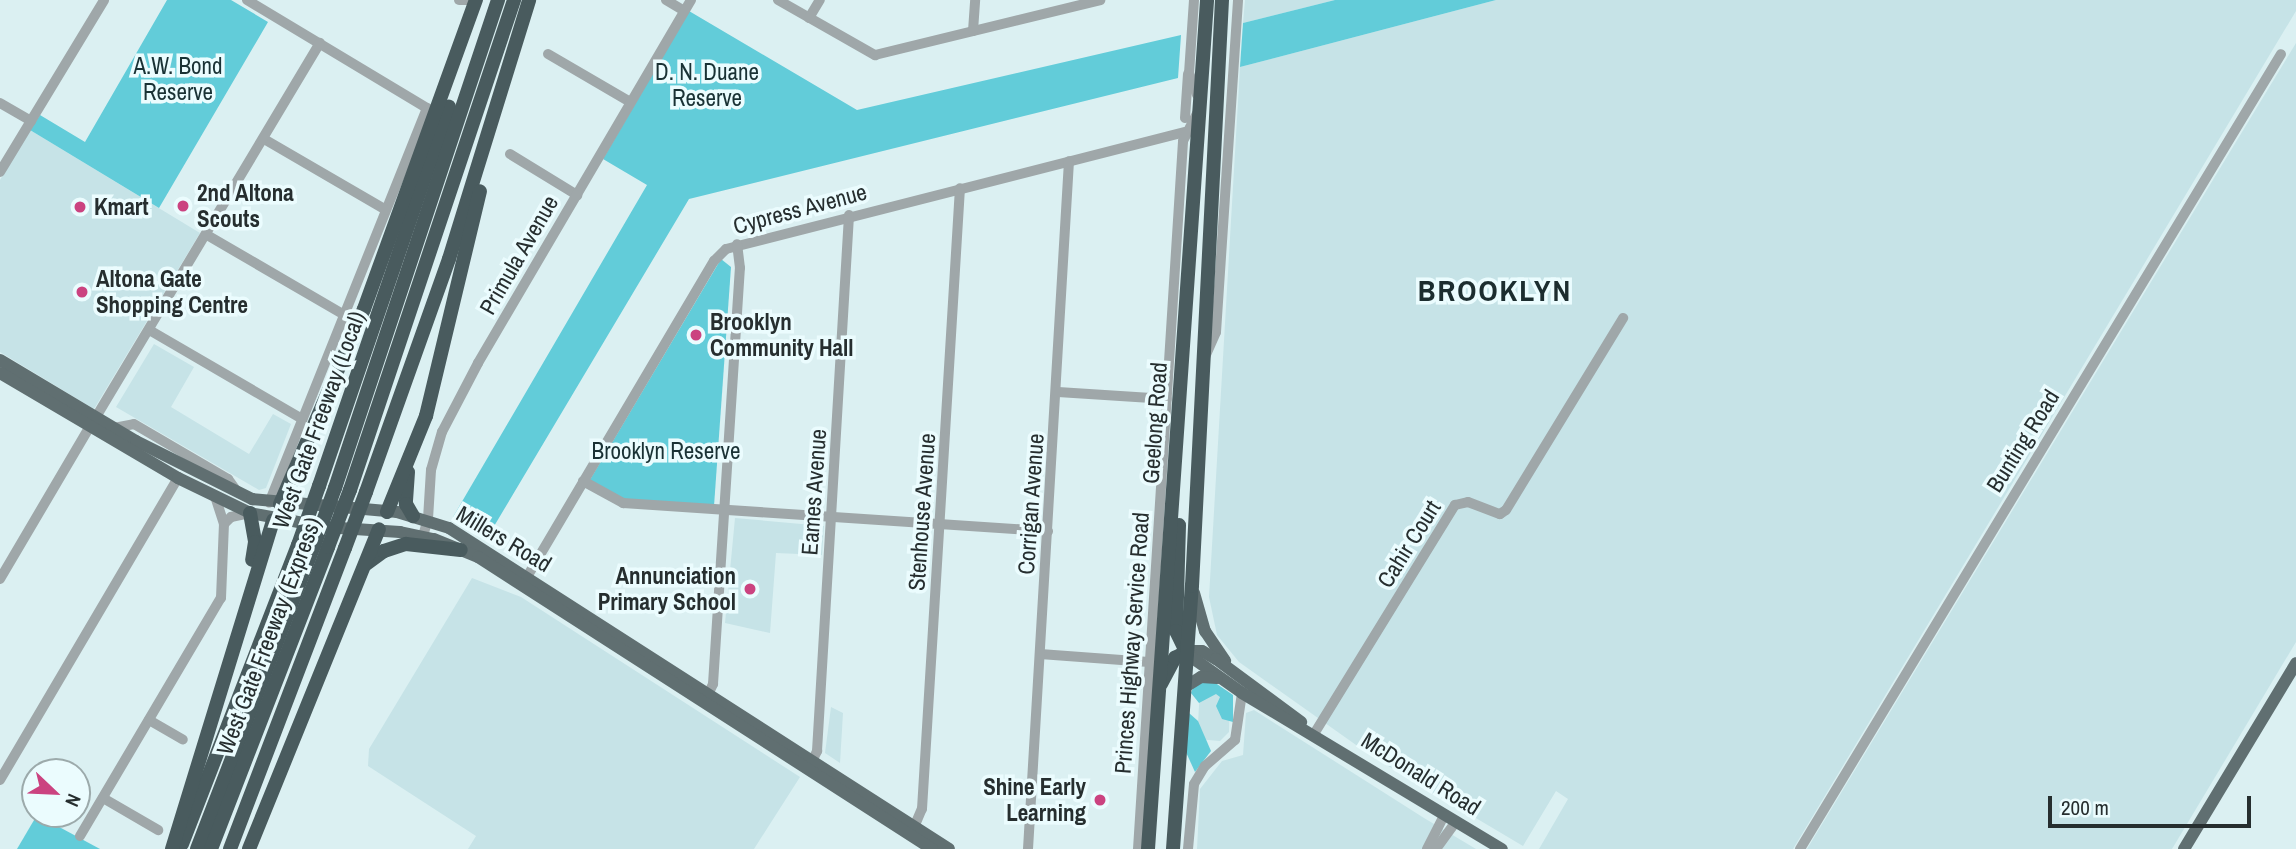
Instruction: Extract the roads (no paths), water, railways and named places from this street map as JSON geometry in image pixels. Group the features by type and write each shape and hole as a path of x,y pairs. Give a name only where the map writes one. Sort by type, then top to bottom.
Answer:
{"highway":[{"path":"274,503 363,309 476,0"},
{"name":"West Gate Freeway (Local)","path":"180,849 298,545 399,262 483,0"},
{"name":"West Gate Freeway (Express)","path":"342,489 498,0"},
{"name":"West Gate Freeway (Express)","path":"211,849 342,489 514,0"},
{"path":"230,849 366,492 444,272 529,0"},
{"name":"Geelong Road","path":"1149,849 1208,0"},
{"name":"Geelong Road","path":"1171,849 1192,586 1201,363 1222,0"},
{"path":"387,512 435,382 504,81"},
{"path":"1180,392 1200,392"},
{"path":"408,460 406,504 413,516"},
{"path":"1158,690 1175,659 1187,652 1176,631 1180,501 1174,474"},
{"path":"227,663 255,542 250,513"},
{"path":"172,849 273,520"},
{"path":"250,849 335,646 379,530"},
{"path":"363,568 384,551 422,540 461,550"},
{"name":"West Gate Freeway (Express)","path":"197,849 321,547"}],"main road":[{"name":"Millers Road","path":"0,360 178,478 216,499 273,520 379,530 422,540"},
{"name":"Millers Road","path":"0,373 93,421 114,428 238,493 274,503 387,512 428,519 913,831 949,849"},
{"path":"273,520 274,503"},
{"path":"379,530 387,512"},
{"name":"Millers Road","path":"461,550 525,581"},
{"path":"1192,586 1205,631 1231,668"},
{"name":"McDonald Road","path":"1187,652 1202,651 1231,668 1245,687"},
{"name":"McDonald Road","path":"1187,652 1221,678 1245,687 1315,735 1502,849"},
{"path":"2187,848 2296,663"},
{"path":"1185,687 1201,677 1221,678"},
{"name":"Millers Road","path":"913,831 932,849"}],"street":[{"path":"0,172 104,0"},
{"path":"247,0 425,104 426,112 288,455 274,503"},
{"path":"458,0 468,0"},
{"path":"666,0 684,11"},
{"name":"Primula Avenue","path":"422,540 428,519 431,470 442,432 691,0"},
{"path":"778,0 875,55 1100,0"},
{"path":"809,18 820,0"},
{"path":"973,31 975,0"},
{"path":"1185,118 1194,0"},
{"path":"1201,363 1216,332 1238,0"},
{"path":"0,579 93,421 151,331 320,43"},
{"path":"548,54 630,102"},
{"name":"Bunting Road","path":"1800,849 2281,54"},
{"path":"1189,70 1200,106"},
{"path":"0,103 31,121"},
{"name":"Princes Highway Service Road","path":"1138,849 1185,132 1200,106"},
{"name":"Cypress Avenue","path":"525,581 714,261 737,244 1185,132"},
{"path":"264,139 386,210"},
{"path":"510,154 577,195"},
{"name":"Corrigan Avenue","path":"1028,849 1058,392 1069,161"},
{"name":"Stenhouse Avenue","path":"913,831 922,808 960,188"},
{"name":"Eames Avenue","path":"810,765 817,752 849,215"},
{"path":"207,235 343,314"},
{"path":"707,699 724,510 740,268 737,244"},
{"path":"1176,264 1187,288"},
{"name":"Cahir Court","path":"1315,735 1455,505 1468,502 1500,514 1506,510 1623,318"},
{"path":"151,331 302,419"},
{"path":"0,381 14,382"},
{"path":"1058,392 1167,399"},
{"path":"0,780 178,478"},
{"path":"583,481 623,503 1048,531"},
{"path":"80,836 221,598 225,524 216,499"},
{"path":"225,524 231,517 250,513"},
{"path":"1040,654 1149,662"},
{"path":"1188,849 1194,784 1207,764 1235,740 1245,687"},
{"path":"149,720 183,740"},
{"path":"103,798 158,830"},
{"path":"1427,849 1450,818"},
{"path":"1436,849 1450,818"}],"place":[{"name":"2nd Altona Scouts","path":"183,206"},
{"name":"Kmart","path":"80,207"},
{"name":"Altona Gate Shopping Centre","path":"82,292"},
{"name":"Brooklyn Community Hall","path":"696,335"},
{"name":"Annunciation Primary School","path":"750,589"},
{"name":"Shine Early Learning","path":"1100,800"}],"district":[{"name":"BROOKLYN","path":"1495,290"}],"park label":[{"name":"A.W. Bond Reserve","path":"178,79"},
{"name":"D. N. Duane Reserve","path":"707,85"},
{"name":"Brooklyn Reserve","path":"666,451"}]}
